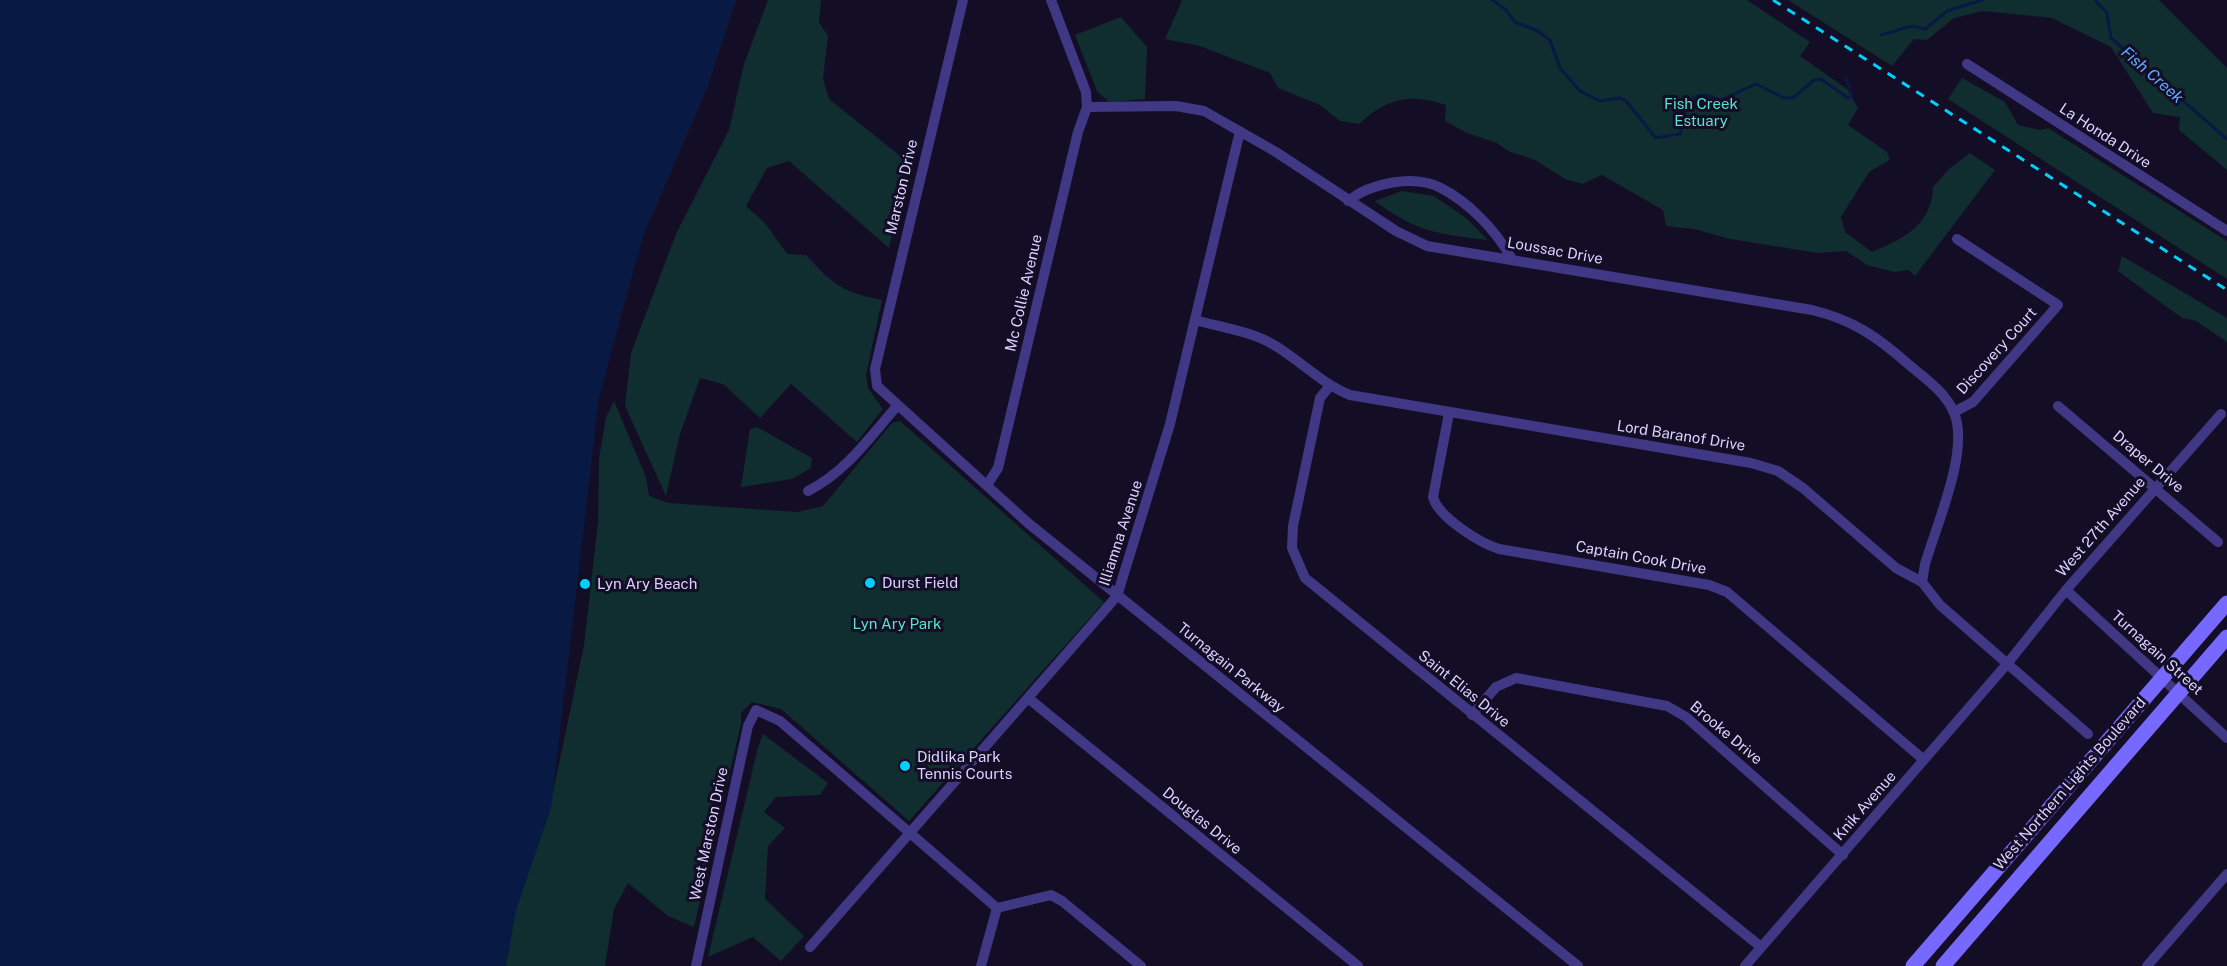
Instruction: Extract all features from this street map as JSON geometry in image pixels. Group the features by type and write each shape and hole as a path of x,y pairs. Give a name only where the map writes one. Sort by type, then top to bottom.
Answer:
{"main road":[{"name":"West Northern Lights Boulevard","path":"1913,966 2227,603"},
{"name":"West Northern Lights Boulevard","path":"1942,966 2227,637"}],"street":[{"name":"Marston Drive","path":"875,382 875,369 963,0"},
{"path":"1051,0 1086,92 1087,107"},
{"name":"La Honda Drive","path":"1967,64 2227,231"},
{"name":"Loussac Drive","path":"1087,107 1188,107 1214,115 1396,231 1427,246 1830,314 1856,325 1880,339 1939,391 1954,412 1959,428 1959,453 1924,564 1922,582"},
{"name":"Mc Collie Avenue","path":"987,485 998,468 1078,132 1087,107"},
{"name":"Illiamna Avenue","path":"810,947 1118,596 1158,467 1240,130"},
{"path":"1348,201 1360,191 1375,186 1432,184 1453,196 1496,233 1512,259"},
{"name":"Discovery Court","path":"1954,412 1973,402 2058,305 1957,239"},
{"name":"Lord Baranof Drive","path":"1195,320 1262,339 1318,375 1329,387 1350,395 1772,468 1803,488 1896,568 1922,582 1940,605 2088,734"},
{"name":"Turnagain Parkway","path":"875,382 897,406 1028,523 1574,965"},
{"name":"Saint Elias Drive","path":"1329,387 1320,398 1293,526 1292,548 1296,560 1312,586 1761,947"},
{"path":"808,491 836,474 849,462 897,406"},
{"name":"Draper Drive","path":"2058,406 2218,542"},
{"name":"Captain Cook Drive","path":"1449,413 1433,497 1438,508 1477,539 1499,549 1709,585 1727,592 1924,760"},
{"name":"West 27th Avenue","path":"2007,664 2066,590 2221,414"},
{"name":"Turnagain Street","path":"2066,590 2227,738"},
{"name":"Knik Avenue","path":"1745,966 2007,664"},
{"name":"Brooke Drive","path":"1472,715 1496,687 1516,678 1667,706 1686,717 1843,855"},
{"name":"Douglas Drive","path":"1028,698 1356,965"},
{"name":"West Marston Drive","path":"696,966 748,726 756,710 780,721 910,834"},
{"path":"910,834 997,908"},
{"path":"2147,966 2227,874"},
{"path":"997,908 1045,894 1057,897 1141,966"},
{"path":"981,966 997,908"}],"green space":[{"name":"Lyn Ary Park","path":"736,0 707,88 643,236 596,397 552,797 584,645 598,523 599,459 606,417 614,401 646,477 649,496 669,503 739,508 797,512 823,506 892,423 900,421 1104,602 909,821 781,709 752,702 741,713 741,724 694,927 668,916 628,883 614,909 605,966 133,966"},
{"path":"768,0 821,0 819,22 828,36 823,78 829,99 909,163 889,248 789,161 767,168 746,206 765,223 787,254 806,255 831,280 847,290 882,300 866,375 868,388 883,409 857,442 791,384 760,418 723,384 700,378 680,434 666,496 625,406 631,353 676,234 729,130 744,64"},
{"name":"Fish Creek Estuary","path":"1182,0 1747,0 1810,42 1800,56 1847,89 1858,108 1848,125 1887,152 1890,160 1869,172 1841,217 1845,232 1872,252 1905,236 1914,229 1927,211 1933,187 1949,169 1970,153 1995,170 1915,276 1909,270 1894,272 1867,265 1846,251 1818,253 1730,239 1694,229 1666,226 1663,210 1602,175 1582,184 1565,179 1535,160 1508,151 1497,143 1467,133 1445,121 1446,105 1421,99 1399,100 1379,108 1359,124 1340,121 1320,105 1278,88 1270,73 1200,46 1165,39"},
{"path":"1788,0 2159,0 2227,68 2227,170 2179,130 2180,117 2153,113 2111,47 2052,18 1983,11 1954,18 1927,40 1914,39 1892,66"},
{"path":"1121,17 1147,47 1145,99 1109,102 1097,91 1075,35"},
{"path":"1962,78 2005,102 2018,125 2040,130 2048,128 2227,241 2227,279 1948,99"},
{"path":"1402,191 1434,196 1466,218 1488,240 1428,230 1402,219 1375,201"},
{"path":"2122,256 2227,318 2227,342 2196,321 2182,318 2118,271"},
{"path":"757,427 812,458 811,468 792,479 741,487 750,429"},
{"path":"763,734 828,783 820,795 776,797 764,812 785,828 768,846 765,899 804,936 781,961 753,937 708,957 758,747"}],"water":[{"path":"0,0 736,0 707,88 643,236 599,398 551,808 516,910 506,966 0,966"}],"waterway":[{"name":"Fish Creek","path":"1492,0 1505,9 1515,22 1536,30 1550,40 1560,68 1580,91 1600,101 1620,98 1626,101 1656,138 1680,134 1687,104 1695,97 1707,96 1721,100 1756,84 1784,98 1793,98 1814,80 1821,79 1848,98 1852,96 1846,78"},
{"name":"Fish Creek","path":"1881,35 1912,26 1925,29 1947,11 1982,0"},
{"name":"Fish Creek","path":"2095,0 2107,13 2111,38 2227,139"}],"railway":[{"path":"1773,0 2227,290"}],"place":[{"name":"Durst Field","path":"870,583"},
{"name":"Lyn Ary Beach","path":"585,584"},
{"name":"Didlika Park Tennis Courts","path":"905,766"}]}
